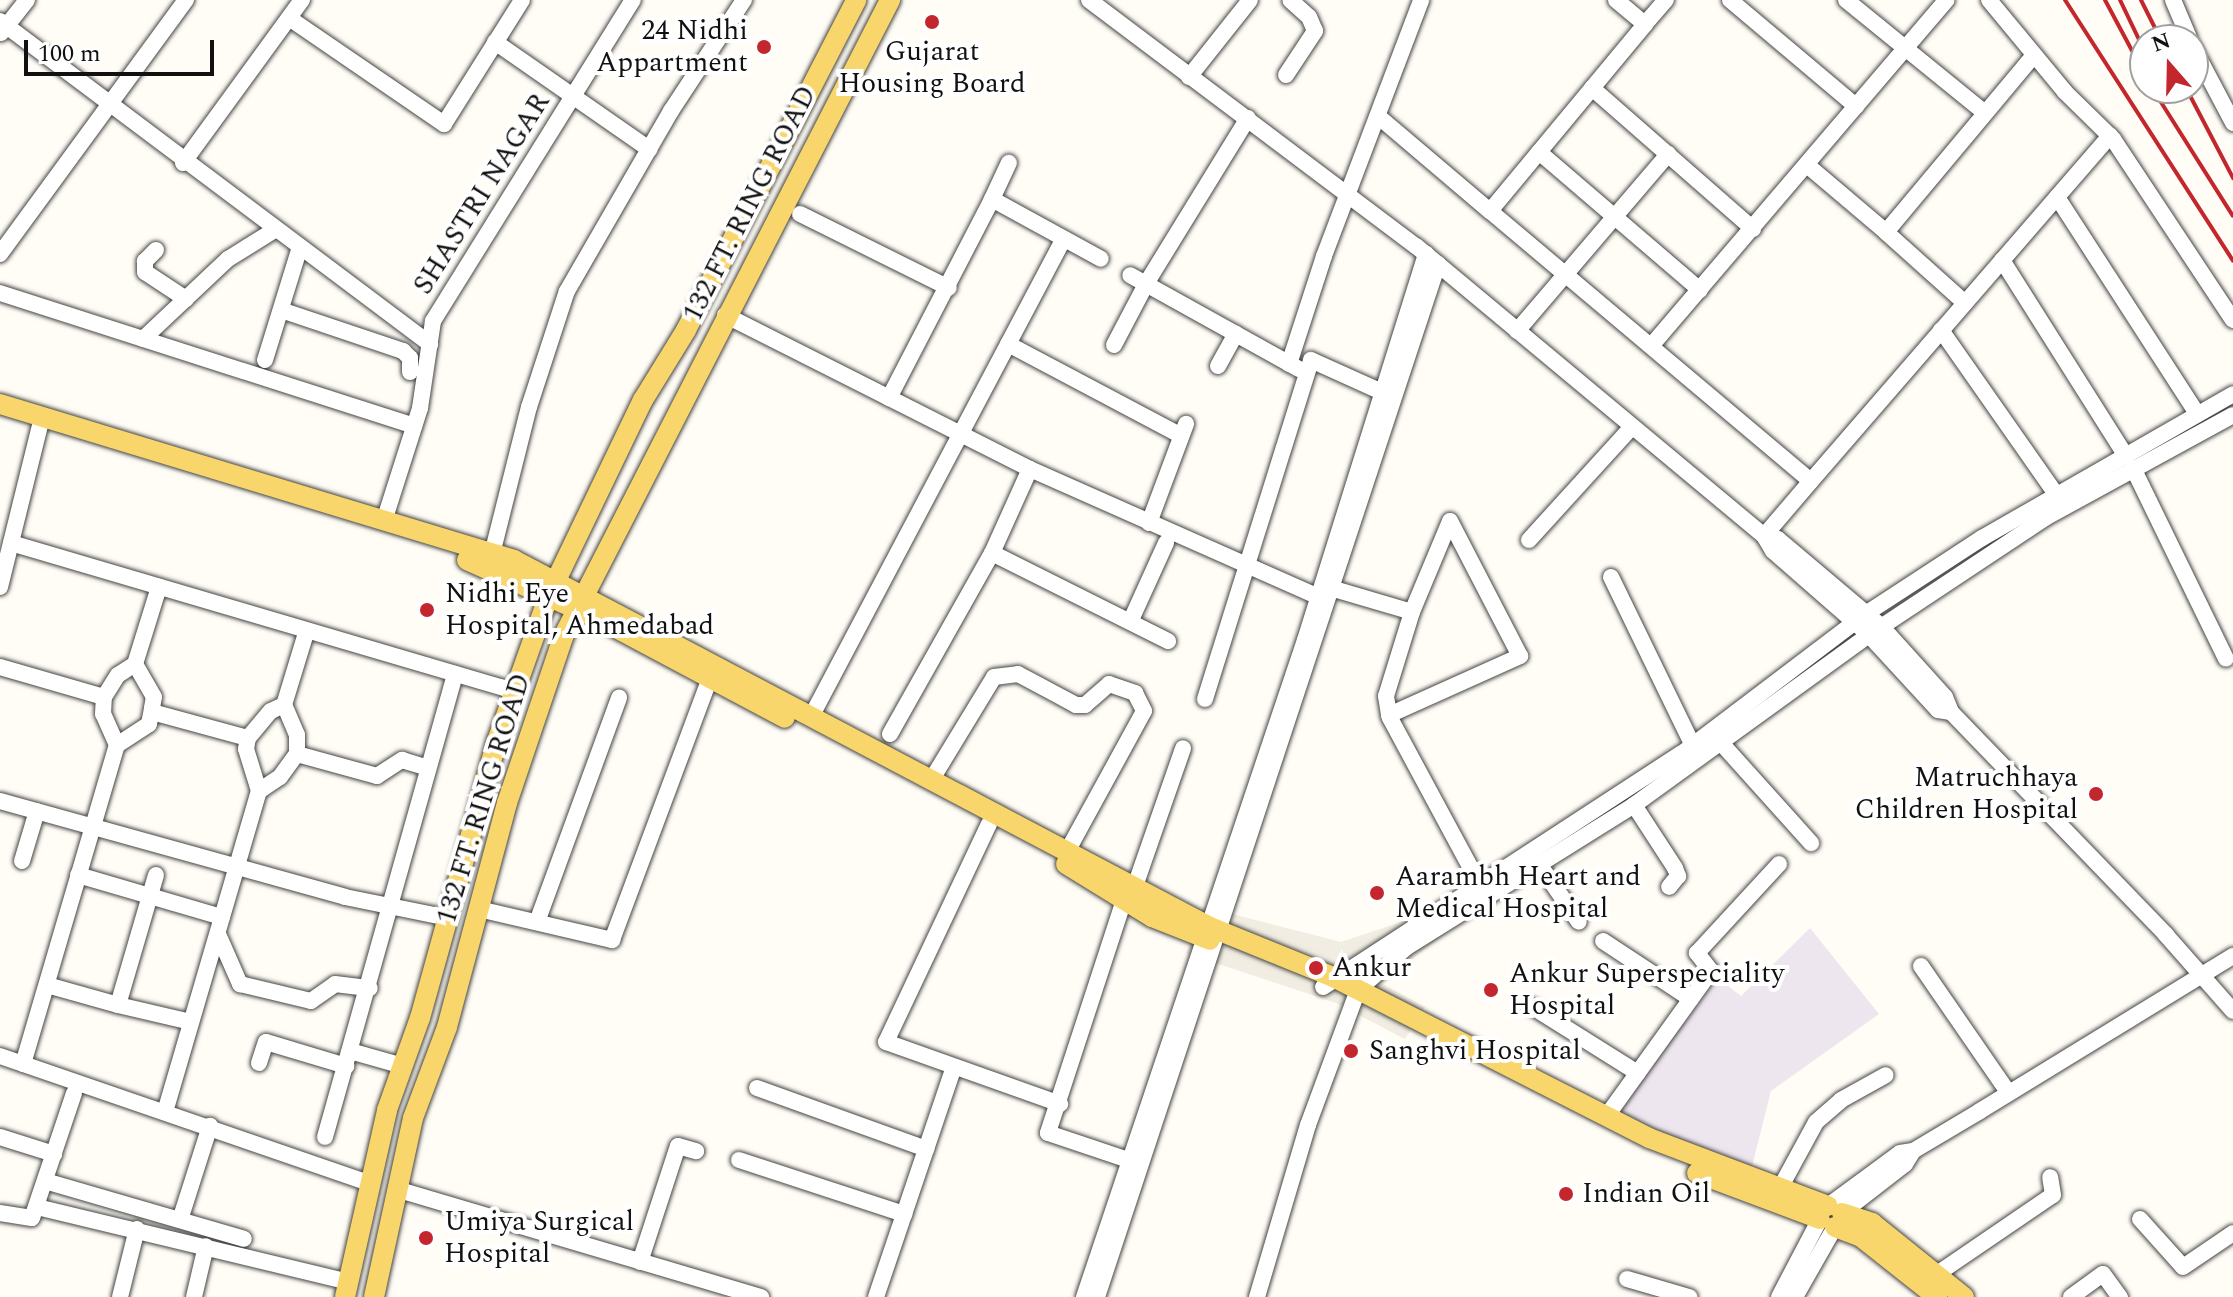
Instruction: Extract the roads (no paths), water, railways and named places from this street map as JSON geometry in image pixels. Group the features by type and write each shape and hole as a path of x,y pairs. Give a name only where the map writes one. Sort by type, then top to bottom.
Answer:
{"main road":[{"name":"132 FT. RING ROAD","path":"347,1289 369,1183 403,1066 514,691 552,588 643,400 686,330 856,0"},
{"name":"132 FT. RING ROAD","path":"374,1297 396,1189 524,750 580,601 890,0"},
{"path":"0,404 41,423 552,588"},
{"path":"0,416 41,423 492,554 552,588 1068,850 1129,895"},
{"path":"580,601 710,678 989,824 1214,935 1328,982 1644,1150 1831,1216 1872,1223 1964,1297"},
{"path":"1355,996 1606,1117 1779,1190 1831,1216 1937,1297"}],"street":[{"path":"27,0 2,27 273,231 430,344"},
{"path":"0,254 110,108 186,0"},
{"path":"183,163 302,0"},
{"path":"289,18 444,124 522,0"},
{"name":"SHASTRI NAGAR","path":"384,521 414,426 433,321 633,0"},
{"path":"492,554 529,407 567,291 649,149 744,0"},
{"path":"1089,0 1350,194 1432,259 1764,536 1773,551 1861,618 1945,697 1951,712 2233,1011"},
{"path":"1189,77 1250,0"},
{"path":"1286,75 1315,31 1309,17 1290,0"},
{"path":"1289,364 1324,256 1421,0"},
{"path":"1616,0 1645,24"},
{"path":"1490,211 1666,0"},
{"path":"1730,0 1856,106"},
{"path":"1846,0 1985,113"},
{"path":"1651,346 1947,0"},
{"path":"1989,0 2034,55 2110,136 2233,320"},
{"path":"2173,0 2183,24"},
{"path":"495,42 649,149"},
{"path":"1886,232 2034,55"},
{"path":"2209,77 2233,123"},
{"path":"1592,88 1753,229"},
{"path":"1379,117 1811,481"},
{"path":"1114,345 1146,284 1248,118"},
{"path":"1764,536 2110,136"},
{"path":"1539,152 1700,290"},
{"path":"1517,331 1668,154"},
{"path":"889,398 949,288 1009,163"},
{"path":"1807,165 1965,303"},
{"path":"2057,197 2197,413"},
{"path":"992,199 1101,259"},
{"path":"800,214 949,288"},
{"path":"143,339 228,259 273,231"},
{"path":"811,717 1063,240"},
{"path":"156,250 145,261 145,272 186,299"},
{"path":"265,360 299,250"},
{"path":"1327,596 1382,392 1432,259"},
{"path":"1097,1297 1327,596 1432,259"},
{"path":"2002,260 2124,453"},
{"path":"1130,275 1307,374"},
{"path":"0,293 414,426"},
{"path":"281,310 403,351 410,358 410,372"},
{"path":"725,315 1030,469 1248,568 1327,596 1412,612"},
{"path":"1941,330 2055,493"},
{"path":"1218,366 1236,334"},
{"path":"1008,344 1183,430 1149,523"},
{"path":"1205,699 1311,360 1382,392"},
{"path":"1328,982 1692,744 1861,618 2055,493 2233,394"},
{"path":"1257,1297 1355,996 1407,947 1634,805 1723,745 1875,631 2045,518 2233,415"},
{"path":"0,587 41,423"},
{"path":"1529,540 1632,427"},
{"path":"2133,468 2226,659"},
{"path":"890,734 992,553 1030,469"},
{"path":"1389,715 1520,656 1450,521 1412,612 1386,696 1389,715 1479,883"},
{"path":"11,543 514,691"},
{"path":"1131,620 1166,543"},
{"path":"992,553 1168,641"},
{"path":"1611,577 1692,744"},
{"path":"23,1064 117,745 103,714 104,697 118,675 135,664 159,587"},
{"path":"259,791 280,777 297,754 297,735 284,705 307,630"},
{"path":"117,745 149,724 152,712 154,697 135,664"},
{"path":"0,667 104,697"},
{"path":"325,1137 393,907 455,674"},
{"path":"932,779 994,677 1018,674 1076,705 1085,705 1109,684 1135,693 1144,711 1068,850"},
{"path":"479,909 612,940 710,678"},
{"path":"537,922 619,698"},
{"path":"165,1112 259,791 246,749 248,738 271,711 284,705"},
{"path":"152,712 248,738"},
{"path":"1723,745 1811,843"},
{"path":"1128,1160 1048,1133 1183,748"},
{"path":"297,754 377,776 402,760 428,768"},
{"path":"0,801 236,866 393,907 448,918"},
{"path":"1634,805 1675,868 1678,876 1669,887"},
{"path":"22,861 37,811"},
{"path":"989,824 886,1042 953,1070 1060,1104"},
{"path":"1539,864 1579,922"},
{"path":"1606,1117 1711,971 1697,953 1779,864"},
{"path":"78,875 150,894 219,925 240,984 311,1001 335,984 370,988"},
{"path":"118,1005 156,875"},
{"path":"1084,1297 1128,1160 1214,935"},
{"path":"1603,941 1691,999"},
{"path":"1779,1297 1831,1216 1905,1164 1913,1151 2233,956"},
{"path":"1921,966 2008,1092"},
{"path":"47,985 191,1022"},
{"path":"1531,1006 1638,1073"},
{"path":"259,1063 266,1042 348,1059 403,1066"},
{"path":"0,1056 369,1183"},
{"path":"876,1297 953,1070"},
{"path":"1779,1190 1816,1122 1841,1100 1886,1075"},
{"path":"757,1088 926,1149"},
{"path":"0,1213 32,1218 74,1093"},
{"path":"180,1220 210,1126"},
{"path":"0,1137 54,1154"},
{"path":"640,1262 678,1146 696,1151"},
{"path":"739,1160 904,1214"},
{"path":"1937,1274 2053,1195 2050,1177"},
{"path":"45,1181 244,1239"},
{"path":"396,1189 761,1297"},
{"path":"37,1207 206,1246 347,1289"},
{"path":"1795,1297 1831,1216"},
{"path":"2140,1219 2183,1267 2233,1233"},
{"path":"120,1297 137,1229"},
{"path":"194,1297 206,1246"},
{"path":"2071,1297 2103,1274 2120,1297"},
{"path":"1627,1279 1686,1296"}],"railway":[{"path":"2065,0 2233,261"},
{"path":"2105,0 2129,45"},
{"path":"2120,0 2132,24"},
{"path":"2141,0 2153,24"},
{"path":"2162,104 2233,216"},
{"path":"2194,104 2233,178"}],"place":[{"name":"Gujarat Housing Board","path":"932,22"},
{"name":"24 Nidhi Appartment","path":"764,47"},
{"name":"Nidhi Eye Hospital, Ahmedabad","path":"427,610"},
{"name":"Matruchhaya Children Hospital","path":"2096,794"},
{"name":"Aarambh Heart and Medical Hospital","path":"1377,893"},
{"name":"Ankur","path":"1316,968"},
{"name":"Ankur Superspeciality Hospital","path":"1491,990"},
{"name":"Sanghvi Hospital","path":"1351,1051"},
{"name":"Indian Oil","path":"1566,1194"},
{"name":"Umiya Surgical Hospital","path":"426,1238"}]}
